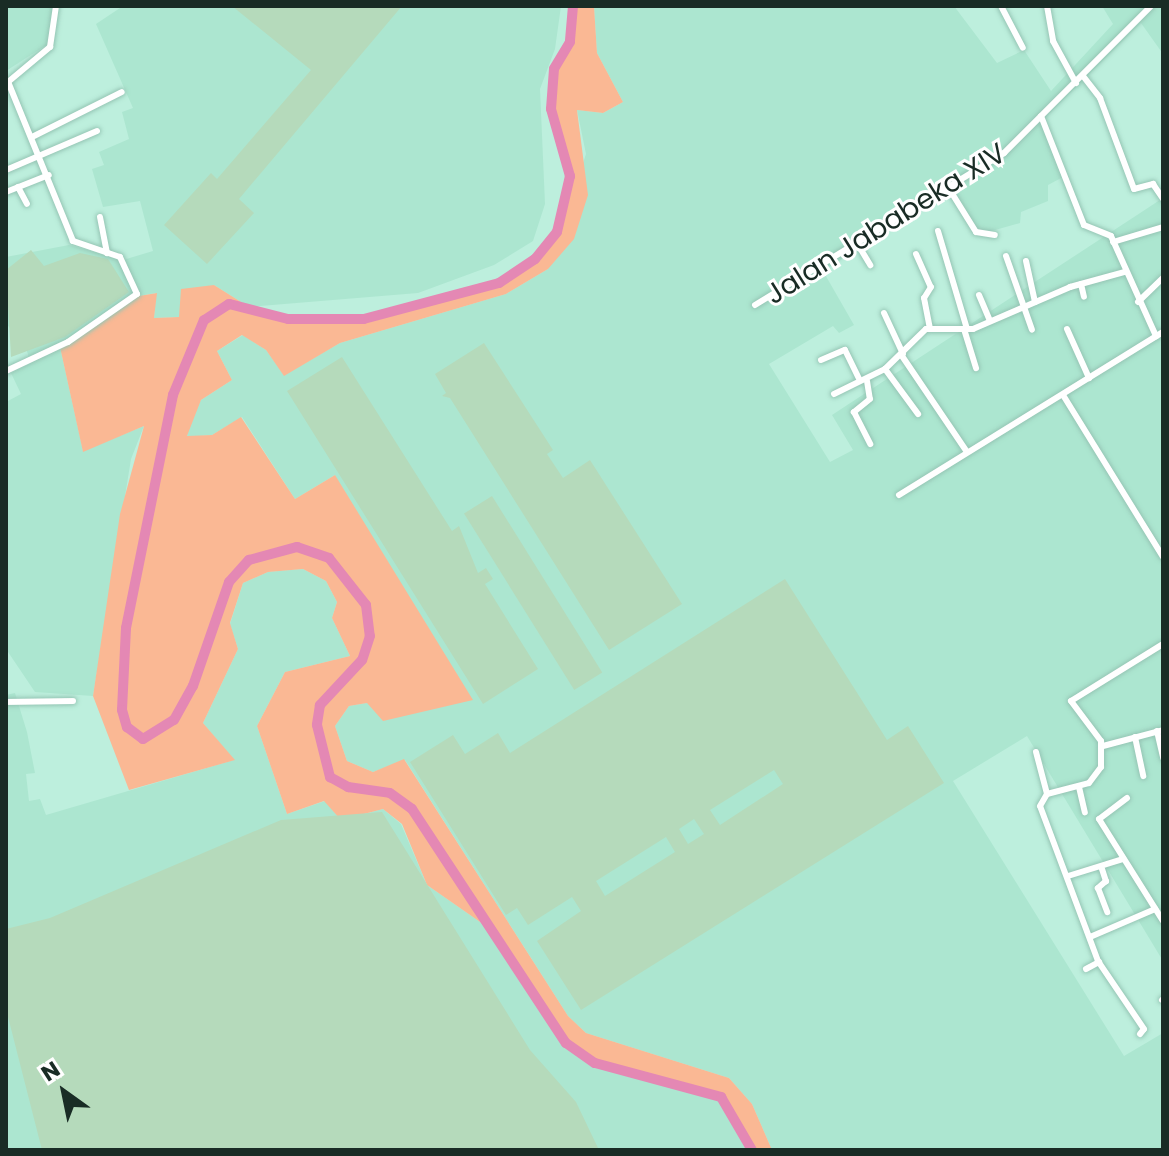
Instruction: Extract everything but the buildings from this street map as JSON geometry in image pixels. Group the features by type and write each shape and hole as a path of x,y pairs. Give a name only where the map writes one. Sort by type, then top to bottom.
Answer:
{"street":[{"path":"6,371 68,342 135,296 125,262 73,241 41,153 8,79 50,47 56,6"},
{"path":"1001,6 1023,48"},
{"path":"1047,6 1053,41 1076,83"},
{"name":"Jalan Jababeka XIV","path":"755,305 1004,153 1151,6"},
{"path":"1083,76 1100,98 1134,189 1153,184 1163,199"},
{"path":"34,136 122,92"},
{"path":"899,495 1160,334 1138,302 1106,231 1084,225 1041,116"},
{"path":"6,170 97,131"},
{"path":"6,192 49,175"},
{"path":"18,187 27,204"},
{"path":"948,187 976,232 995,235"},
{"path":"100,217 107,253"},
{"path":"1113,242 1163,227"},
{"path":"938,231 976,368"},
{"path":"857,243 870,265"},
{"path":"916,254 931,287 924,298 930,328"},
{"path":"1006,256 1032,330"},
{"path":"1026,261 1035,302"},
{"path":"834,394 885,369 930,328 966,329 1081,284 1124,272"},
{"path":"1138,302 1163,278"},
{"path":"1081,284 1084,297"},
{"path":"979,295 990,321"},
{"path":"884,313 902,355 967,452"},
{"path":"1067,329 1089,378"},
{"path":"821,360 843,349 863,381 870,399 854,412 870,444"},
{"path":"885,369 918,414"},
{"path":"1063,395 1163,557"},
{"path":"1047,794 1079,787 1098,776 1103,746 1071,701 1163,644"},
{"path":"6,702 73,701"},
{"path":"1103,746 1160,731 1163,758"},
{"path":"1135,737 1143,776"},
{"path":"1036,752 1047,794 1042,822 1068,876 1099,962 1144,1029 1140,1034"},
{"path":"1079,787 1085,812"},
{"path":"1127,798 1099,818 1163,921"},
{"path":"1068,876 1102,869 1123,859"},
{"path":"1102,869 1106,881 1098,888 1107,912"},
{"path":"1090,937 1155,909"},
{"path":"1086,969 1099,962"}],"shaded area":[{"path":"6,6 56,6 51,42 6,71"},
{"path":"123,6 561,6 555,49 540,89 545,204 533,241 494,265 418,293 249,307 214,285 179,317 154,318 156,293 127,298 60,347 83,451 144,426 131,459 93,696 35,692 6,649 6,402 21,394 11,373 31,363 23,340 6,324 6,257 69,245 123,260 153,251 140,201 103,207 92,169 104,165 99,152 129,139 122,112 133,108 96,24"},
{"path":"573,6 594,6 597,53 623,102 603,113 577,110 588,195 574,239 548,269 506,294 340,343 284,376 266,350 242,335 217,351 232,380 201,400 187,436 212,435 241,417 295,499 335,475 473,700 383,721 367,703 349,706 335,726 347,761 373,772 404,759 568,1016 586,1033 729,1078 752,1104 772,1150 752,1150 721,1097 595,1063 566,1043 493,931 427,885 402,824 383,809 341,820 324,801 287,814 257,726 285,672 350,656 332,618 337,602 326,581 303,569 268,572 243,583 230,623 238,649 203,723 235,760 129,790 93,696 120,514 144,426 83,452 60,347 127,298 157,293 154,318 179,317 181,289 214,285 249,307 288,319 364,319 499,282 535,259 557,232 570,176 551,109 554,69 570,42"},
{"path":"594,6 954,6 997,63 1024,50 1051,91 1113,24 1102,6 1163,6 1163,54 1141,23 1041,122 1063,177 1048,185 1048,201 1021,212 1020,223 981,234 951,191 823,271 854,325 839,333 833,326 769,364 830,462 853,450 832,415 1163,198 1163,961 1027,736 953,781 1124,1056 1163,1033 1163,1150 772,1150 752,1104 729,1078 586,1033 568,1016 405,760 373,772 347,761 335,726 349,706 367,703 335,475 295,499 242,417 212,435 187,437 189,418 201,400 232,380 217,351 243,335 266,350 284,375 340,343 506,294 548,269 586,154 577,110 603,113 623,102 597,53"},
{"path":"303,569 326,581 337,602 332,618 350,656 285,672 257,726 287,814 325,801 341,820 383,809 401,824 427,885 493,931 566,1043 595,1063 721,1097 752,1150 6,1150 6,695 15,693 27,732 35,773 26,774 29,801 40,799 46,815 234,760 203,723 238,649 230,624 243,583 268,572"}],"waterway":[{"path":"573,6 570,42 554,69 551,109 570,176 557,232 535,259 499,283 364,319 288,319 229,304 204,320 173,395 126,628 122,710 127,727 143,739 174,720 193,686 229,582 249,560 297,547 329,558 366,605 370,636 362,660 320,705 317,725 330,777 348,787 390,793 412,809 566,1043 595,1063 721,1097 752,1150"}]}
